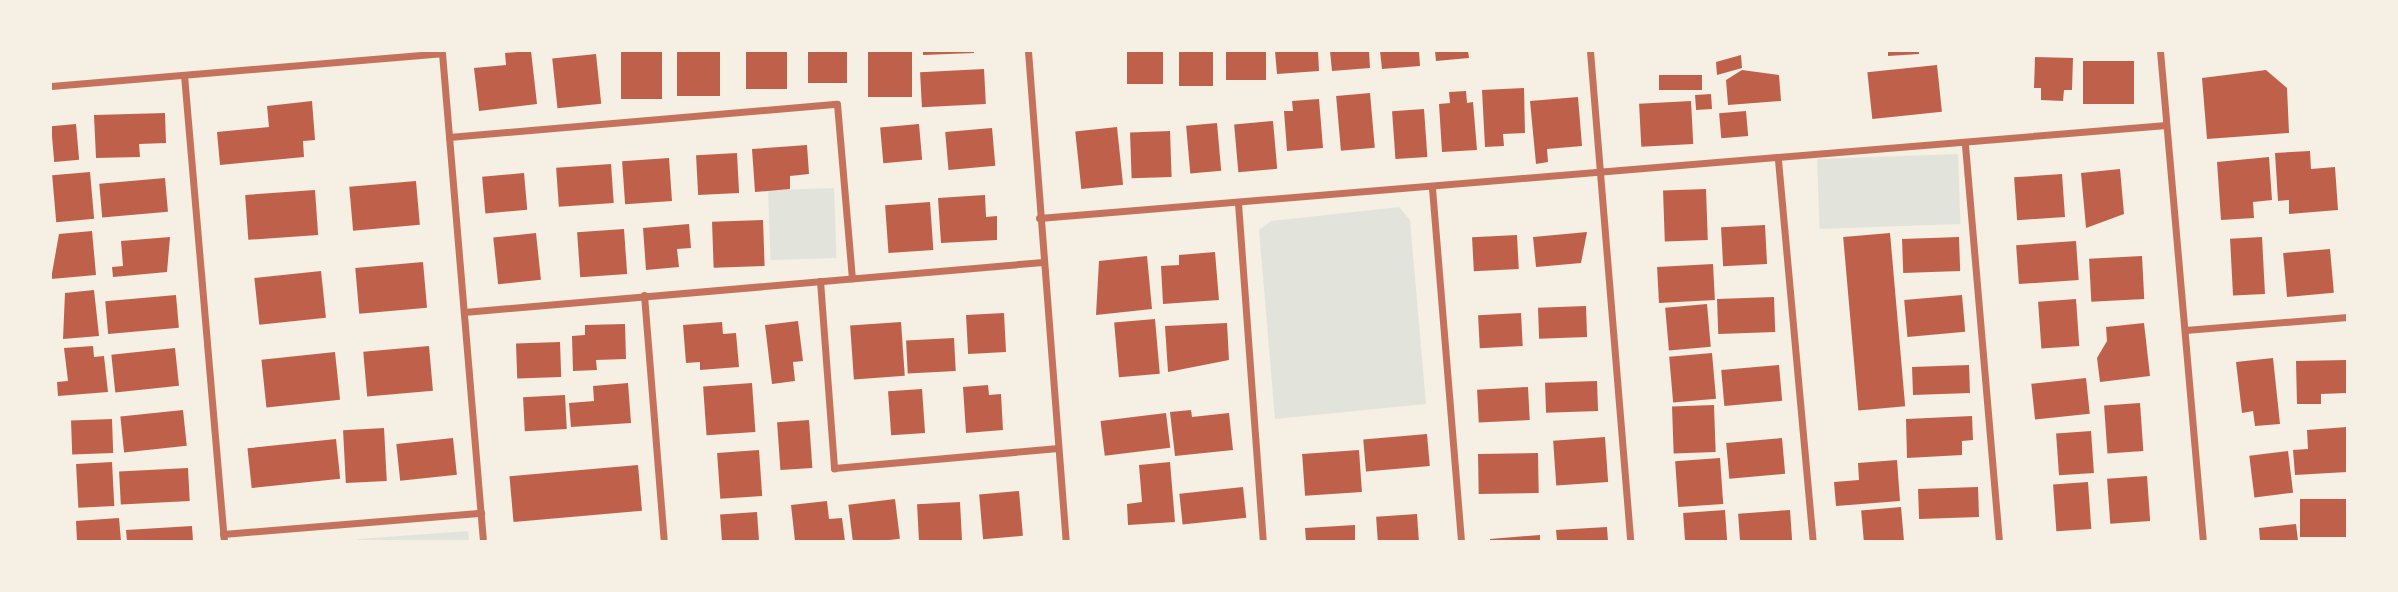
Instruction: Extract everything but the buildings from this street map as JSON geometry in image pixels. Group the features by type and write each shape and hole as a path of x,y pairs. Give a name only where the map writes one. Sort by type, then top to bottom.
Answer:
{"street":[{"path":"1028,51 1066,541"},
{"path":"1590,51 1630,541"},
{"path":"2160,51 2203,541"},
{"path":"51,86 442,53 484,541"},
{"path":"184,75 224,537 481,513"},
{"path":"449,137 837,104 852,278"},
{"path":"1039,218 1965,145 2166,125"},
{"path":"1965,145 1999,541"},
{"path":"1778,160 1813,541"},
{"path":"1432,188 1461,541"},
{"path":"1238,203 1263,541"},
{"path":"464,312 1043,262"},
{"path":"820,281 834,468 1058,448"},
{"path":"644,295 664,541"},
{"path":"2185,330 2347,317"}],"shaded area":[{"path":"1958,154 1960,224 1820,229 1817,159"},
{"path":"834,188 836,258 770,260 768,190"},
{"path":"1399,207 1410,220 1426,404 1275,419 1259,230 1271,221"},
{"path":"468,531 469,541 358,541 358,539"}]}
